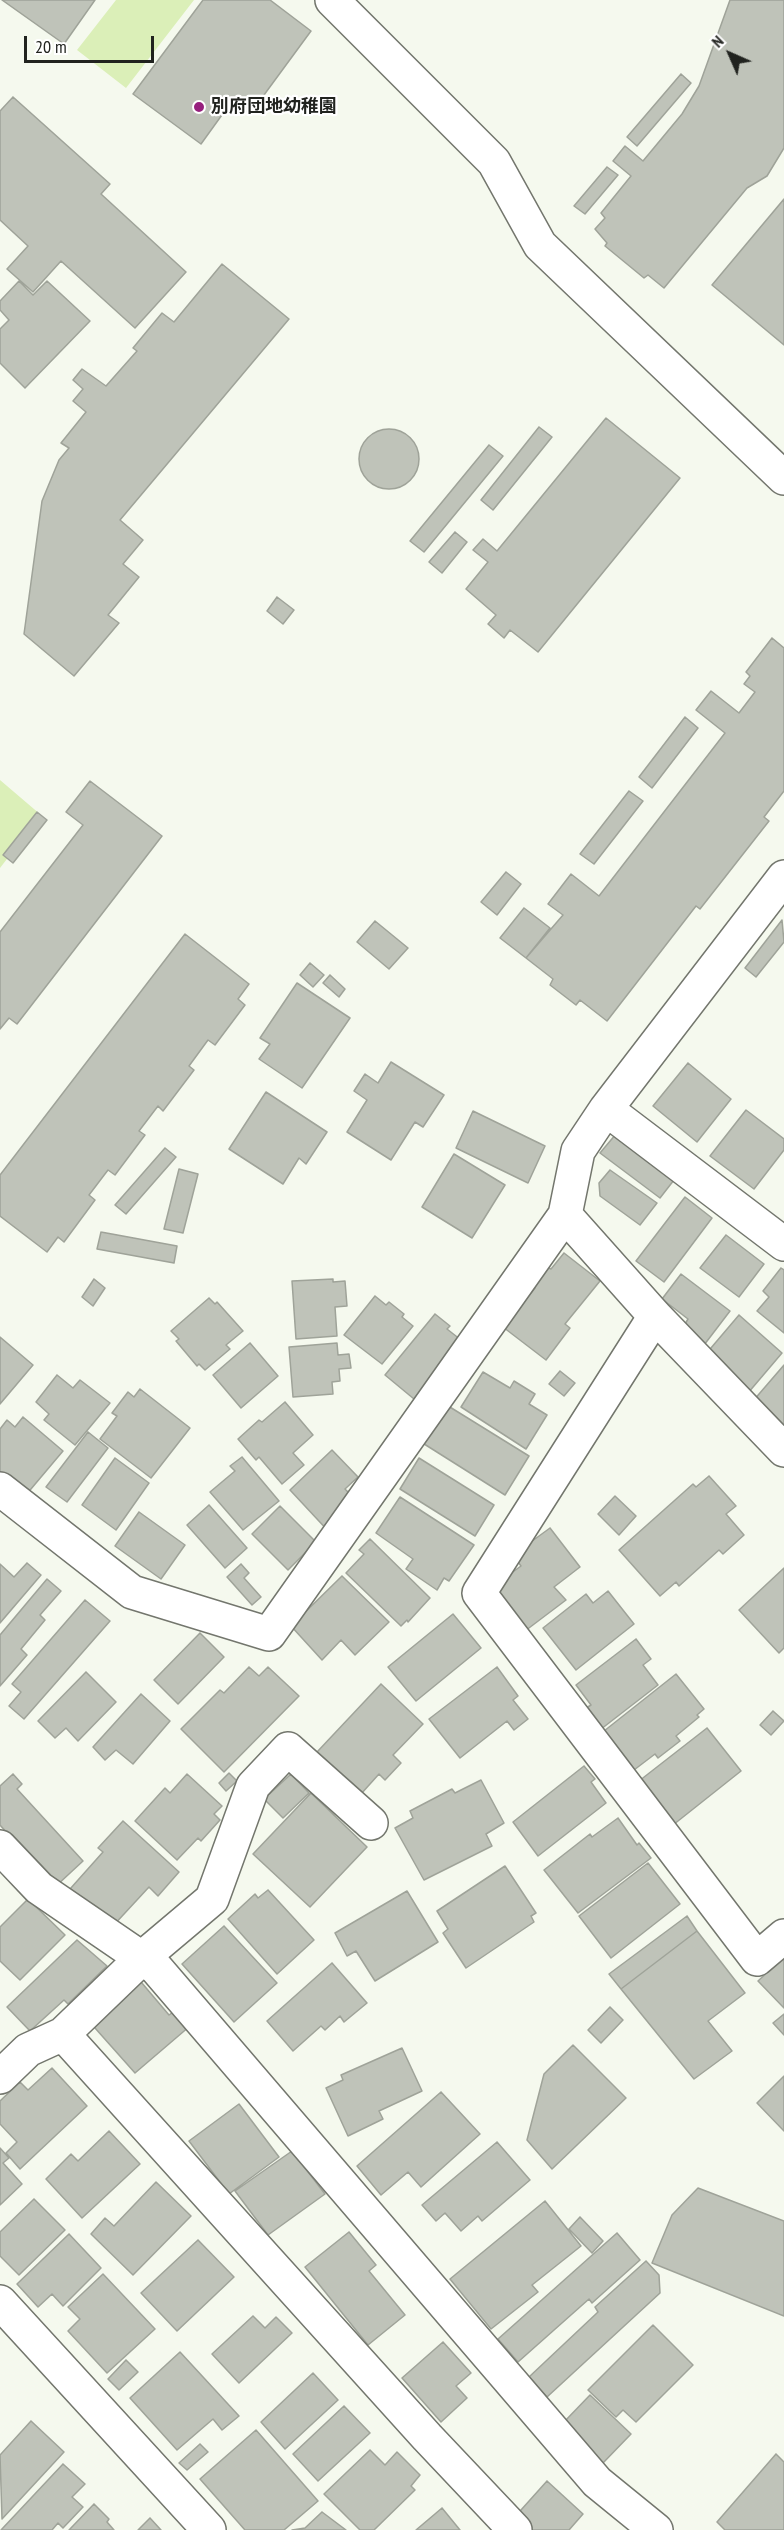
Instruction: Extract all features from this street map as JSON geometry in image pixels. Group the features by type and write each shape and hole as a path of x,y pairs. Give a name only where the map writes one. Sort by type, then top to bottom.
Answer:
{"street":[{"path":"332,0 494,162 540,245 784,478"},
{"path":"0,1489 132,1593 269,1634 566,1215 578,1151 606,1109 784,878"},
{"path":"606,1109 784,1244"},
{"path":"566,1215 655,1316 784,1450"},
{"path":"655,1316 479,1593 757,1959 784,1936"},
{"path":"0,2077 28,2050 63,2034 142,1958 212,1899 253,1786 288,1749 371,1823"},
{"path":"0,1847 39,1888 156,1968 597,2482 656,2530"},
{"path":"63,2034 411,2420 515,2530"},
{"path":"0,2302 209,2530"}],"green space":[{"path":"116,0 194,0 126,88 77,50"},
{"path":"0,780 41,815 0,868"}],"building":[{"path":"2,0 95,0 64,44"},
{"path":"203,0 270,0 311,31 250,114 232,101 201,144 133,94"},
{"path":"730,0 784,0 784,148 767,176 747,188 664,288 648,275 644,278 605,246 607,243 595,229 605,218 601,213 631,176 613,161 625,146 643,161 682,114 699,86"},
{"path":"681,74 691,83 637,146 627,137"},
{"path":"13,97 110,184 101,194 186,272 135,328 61,261 33,292 7,269 28,246 0,220 0,111"},
{"path":"607,167 618,175 585,214 574,206"},
{"path":"784,199 784,345 712,285"},
{"path":"222,264 289,319 120,520 143,540 123,564 139,577 108,615 119,623 74,676 24,634 42,501 59,460 69,448 61,443 86,412 73,401 83,389 73,380 82,369 106,386 137,351 133,348 162,313 174,322"},
{"path":"19,281 33,295 47,281 90,321 25,388 0,363 0,329 9,320 0,310 0,301"},
{"path":"606,418 680,478 538,652 510,630 504,638 488,624 496,615 466,589 488,562 473,550 483,539 497,551"},
{"path":"539,427 552,437 493,510 481,500"},
{"path":"389,429 406,434 414,442 419,459 414,476 406,484 389,489 372,484 364,476 359,459 364,442 372,434"},
{"path":"489,445 503,456 424,552 410,541"},
{"path":"455,532 467,542 442,573 429,562"},
{"path":"277,597 294,610 283,624 267,611"},
{"path":"772,638 784,648 784,791 764,817 769,821 700,909 696,906 607,1021 580,1000 576,1005 550,985 553,979 526,958 563,915 548,904 571,874 599,896 725,733 696,710 711,691 739,713 755,692 744,684 750,676 746,672"},
{"path":"685,717 698,728 652,788 639,777"},
{"path":"90,781 162,836 17,1024 9,1018 0,1029 0,932 83,825 66,812"},
{"path":"629,791 643,801 594,864 580,854"},
{"path":"37,812 47,820 13,863 3,855"},
{"path":"506,872 521,884 497,915 481,902"},
{"path":"524,908 550,928 526,958 500,938"},
{"path":"782,920 784,942 756,977 745,968"},
{"path":"375,921 408,948 389,969 357,942"},
{"path":"185,934 249,984 238,999 245,1005 215,1045 208,1040 189,1066 194,1070 163,1111 158,1106 139,1131 145,1135 115,1175 108,1170 89,1195 95,1200 64,1242 58,1237 47,1252 0,1216 0,1175"},
{"path":"310,963 324,975 313,987 300,975"},
{"path":"330,975 345,989 339,997 323,983"},
{"path":"297,983 350,1018 302,1088 259,1059 270,1044 260,1038"},
{"path":"391,1062 444,1095 423,1127 415,1122 391,1160 347,1132 367,1100 354,1091 365,1074 378,1083"},
{"path":"688,1063 731,1099 697,1142 653,1106"},
{"path":"266,1092 327,1132 306,1164 299,1158 283,1184 229,1149"},
{"path":"746,1110 784,1139 784,1150 754,1189 710,1156"},
{"path":"473,1111 545,1146 528,1183 456,1148"},
{"path":"616,1134 674,1180 660,1198 600,1153"},
{"path":"165,1148 176,1157 126,1214 115,1205"},
{"path":"454,1154 505,1185 472,1238 422,1207"},
{"path":"179,1169 198,1174 183,1233 164,1229"},
{"path":"610,1170 657,1203 640,1225 600,1196 599,1183"},
{"path":"685,1197 712,1218 664,1282 636,1261"},
{"path":"101,1232 177,1246 174,1263 97,1249"},
{"path":"726,1235 764,1264 739,1297 700,1268"},
{"path":"564,1253 600,1281 565,1324 570,1328 546,1360 499,1324 522,1295 527,1298 535,1288 530,1285 545,1266 551,1269"},
{"path":"781,1268 784,1270 784,1333 757,1311 769,1297 763,1291"},
{"path":"681,1274 730,1311 701,1349 682,1329 688,1319 662,1299"},
{"path":"94,1279 105,1288 93,1306 82,1297"},
{"path":"333,1279 333,1282 345,1281 347,1306 335,1307 337,1336 296,1339 292,1281"},
{"path":"375,1296 386,1305 389,1302 404,1314 402,1317 413,1326 382,1364 344,1335"},
{"path":"209,1298 215,1304 217,1302 243,1331 226,1345 230,1349 205,1370 199,1364 197,1366 176,1341 179,1339 171,1331"},
{"path":"435,1314 450,1326 447,1329 461,1340 414,1399 385,1375"},
{"path":"739,1315 782,1353 748,1393 705,1355"},
{"path":"0,1337 33,1365 0,1404"},
{"path":"250,1343 278,1376 241,1408 213,1375"},
{"path":"337,1343 338,1355 349,1354 351,1368 339,1369 340,1381 332,1382 333,1394 293,1397 289,1347"},
{"path":"784,1365 784,1428 753,1401"},
{"path":"560,1371 575,1383 564,1396 549,1384"},
{"path":"483,1372 510,1388 514,1381 535,1394 529,1404 547,1415 526,1449 461,1407"},
{"path":"57,1375 73,1388 80,1380 110,1403 75,1445 44,1420 49,1414 36,1402"},
{"path":"140,1389 190,1428 151,1478 100,1439 117,1416 112,1413 128,1392 134,1397"},
{"path":"285,1402 313,1435 293,1453 304,1465 282,1484 259,1457 256,1460 238,1439 259,1420 262,1422"},
{"path":"445,1404 529,1456 505,1495 421,1442"},
{"path":"23,1417 63,1451 20,1502 0,1485 0,1429 7,1420 15,1427"},
{"path":"88,1432 108,1448 67,1502 46,1487"},
{"path":"332,1450 358,1477 345,1489 352,1496 331,1534 290,1490"},
{"path":"242,1457 279,1501 243,1530 210,1492 235,1471 230,1466"},
{"path":"115,1458 149,1483 116,1530 82,1505"},
{"path":"419,1458 494,1505 475,1536 400,1489"},
{"path":"709,1476 736,1506 726,1514 744,1535 723,1554 719,1550 679,1586 676,1582 660,1596 619,1550 693,1484 696,1487"},
{"path":"615,1496 636,1516 619,1535 598,1514"},
{"path":"400,1497 474,1545 449,1581 444,1578 437,1590 406,1569 413,1559 376,1533"},
{"path":"209,1505 247,1548 225,1568 187,1525"},
{"path":"280,1506 316,1542 288,1570 252,1534"},
{"path":"139,1512 185,1545 161,1579 115,1546"},
{"path":"550,1528 580,1567 554,1587 566,1600 521,1634 488,1590 521,1566 513,1555"},
{"path":"370,1539 430,1598 408,1622 407,1620 401,1626 346,1573 364,1554 359,1550"},
{"path":"27,1563 41,1575 0,1623 0,1564 14,1577"},
{"path":"241,1564 249,1573 244,1578 261,1597 252,1605 227,1577"},
{"path":"784,1568 784,1648 779,1653 739,1610"},
{"path":"342,1576 389,1622 355,1655 341,1640 322,1660 291,1626"},
{"path":"47,1579 61,1591 40,1615 45,1620 21,1649 27,1655 0,1686 0,1635"},
{"path":"608,1591 634,1624 576,1670 543,1628 586,1594 593,1603"},
{"path":"85,1600 110,1621 24,1719 9,1706 21,1692 12,1684"},
{"path":"453,1614 481,1648 416,1701 388,1667"},
{"path":"200,1633 224,1657 178,1704 154,1680"},
{"path":"636,1639 651,1659 643,1665 658,1685 596,1733 580,1712 591,1705 576,1685"},
{"path":"249,1667 259,1676 268,1667 299,1696 224,1772 181,1729 220,1690 224,1693"},
{"path":"497,1667 518,1696 513,1700 528,1719 514,1730 507,1721 460,1758 429,1719"},
{"path":"86,1672 116,1702 78,1741 66,1728 55,1738 38,1721"},
{"path":"676,1674 704,1709 697,1715 699,1717 676,1736 680,1741 658,1758 655,1754 634,1770 615,1746 599,1735"},
{"path":"381,1684 423,1724 393,1755 401,1763 385,1780 379,1774 361,1794 317,1752"},
{"path":"141,1694 170,1721 133,1764 116,1750 105,1760 93,1747"},
{"path":"773,1711 784,1721 771,1735 760,1725"},
{"path":"707,1728 741,1771 673,1825 639,1781"},
{"path":"584,1766 595,1779 591,1782 606,1803 538,1856 513,1822"},
{"path":"229,1773 237,1781 226,1791 219,1783"},
{"path":"13,1774 22,1784 17,1789 83,1861 55,1887 0,1825 0,1786"},
{"path":"187,1774 222,1806 214,1814 220,1820 201,1841 198,1838 177,1860 135,1821 165,1788 170,1793"},
{"path":"291,1774 309,1793 283,1818 264,1799"},
{"path":"481,1780 504,1823 486,1834 492,1846 424,1880 395,1828 413,1818 410,1811 452,1789 455,1793"},
{"path":"311,1793 367,1847 310,1907 253,1854"},
{"path":"618,1818 637,1845 639,1843 651,1858 578,1913 544,1870 590,1834 592,1837"},
{"path":"123,1821 179,1872 158,1896 149,1887 112,1927 70,1889 103,1852 98,1848"},
{"path":"648,1863 680,1904 611,1958 579,1916"},
{"path":"505,1866 536,1913 531,1916 534,1922 466,1968 443,1933 448,1929 437,1911"},
{"path":"268,1890 314,1940 277,1974 228,1919 255,1894 258,1898"},
{"path":"407,1891 438,1942 375,1981 356,1951 347,1956 335,1933"},
{"path":"28,1899 65,1935 20,1980 0,1961 0,1927"},
{"path":"687,1916 697,1931 621,1989 609,1974"},
{"path":"224,1926 277,1983 234,2022 182,1964"},
{"path":"697,1931 745,1993 708,2021 732,2051 694,2079 621,1989"},
{"path":"77,1940 107,1966 68,2004 64,2000 30,2031 7,2007"},
{"path":"784,1957 784,2008 758,1981"},
{"path":"332,1963 367,2003 344,2022 340,2016 325,2030 321,2026 293,2051 267,2021"},
{"path":"136,1976 169,2015 176,2010 190,2026 135,2073 87,2019"},
{"path":"610,2007 623,2020 601,2043 588,2030"},
{"path":"784,2014 784,2035 773,2023"},
{"path":"573,2045 626,2098 552,2169 527,2140 544,2074"},
{"path":"402,2048 422,2091 379,2111 383,2119 348,2136 326,2088 343,2080 341,2075"},
{"path":"52,2068 87,2106 20,2169 6,2153 17,2142 0,2124 0,2101 20,2082 28,2090"},
{"path":"784,2076 784,2131 757,2103"},
{"path":"441,2092 480,2134 421,2187 408,2172 381,2195 357,2166"},
{"path":"239,2104 279,2157 229,2194 189,2141"},
{"path":"109,2131 140,2164 82,2218 46,2179 71,2154 78,2161"},
{"path":"497,2142 530,2180 482,2221 478,2216 461,2231 445,2213 436,2221 422,2205"},
{"path":"0,2148 9,2158 3,2163 22,2184 0,2205"},
{"path":"292,2151 325,2194 268,2235 235,2191"},
{"path":"156,2182 191,2216 133,2275 91,2234 105,2218 114,2226"},
{"path":"698,2188 784,2221 784,2316 652,2263 672,2215"},
{"path":"34,2199 65,2230 19,2275 0,2256 0,2232"},
{"path":"545,2201 581,2246 532,2285 538,2292 491,2329 450,2279"},
{"path":"580,2217 603,2241 592,2253 569,2229"},
{"path":"349,2232 376,2265 369,2271 405,2315 368,2345 305,2267"},
{"path":"617,2233 640,2260 592,2303 589,2299 518,2362 498,2339"},
{"path":"69,2234 101,2268 63,2306 52,2294 38,2307 17,2284"},
{"path":"198,2240 234,2277 177,2331 141,2293"},
{"path":"646,2261 659,2275 660,2293 547,2397 529,2377 598,2312 595,2307"},
{"path":"103,2274 155,2329 107,2373 68,2331 80,2319 68,2307"},
{"path":"253,2316 265,2328 276,2317 292,2333 239,2383 212,2354"},
{"path":"653,2325 693,2365 636,2422 623,2410 616,2417 588,2390"},
{"path":"443,2342 471,2373 456,2386 467,2398 441,2422 402,2378"},
{"path":"180,2352 239,2416 222,2430 213,2419 177,2450 130,2398"},
{"path":"126,2360 138,2372 119,2390 108,2379"},
{"path":"313,2373 338,2400 285,2449 261,2422"},
{"path":"590,2395 631,2434 603,2463 563,2423"},
{"path":"344,2406 370,2433 318,2481 293,2454"},
{"path":"31,2421 64,2452 2,2519 0,2455"},
{"path":"256,2430 318,2501 284,2530 245,2530 200,2479"},
{"path":"200,2444 208,2452 187,2470 179,2463"},
{"path":"370,2450 385,2465 397,2452 420,2475 411,2486 415,2490 374,2530 360,2530 324,2494"},
{"path":"776,2454 784,2462 784,2530 725,2530 717,2522"},
{"path":"63,2464 85,2484 72,2497 83,2507 63,2528 58,2523 52,2530 1,2530"},
{"path":"547,2481 583,2514 569,2530 524,2530 512,2520"},
{"path":"94,2504 109,2519 107,2522 114,2530 69,2530"},
{"path":"442,2508 460,2530 416,2530"},
{"path":"322,2512 346,2530 292,2530 305,2528"},
{"path":"150,2518 161,2530 138,2530"}],"place":[{"name":"別府団地幼稚園","path":"199,107"}]}
